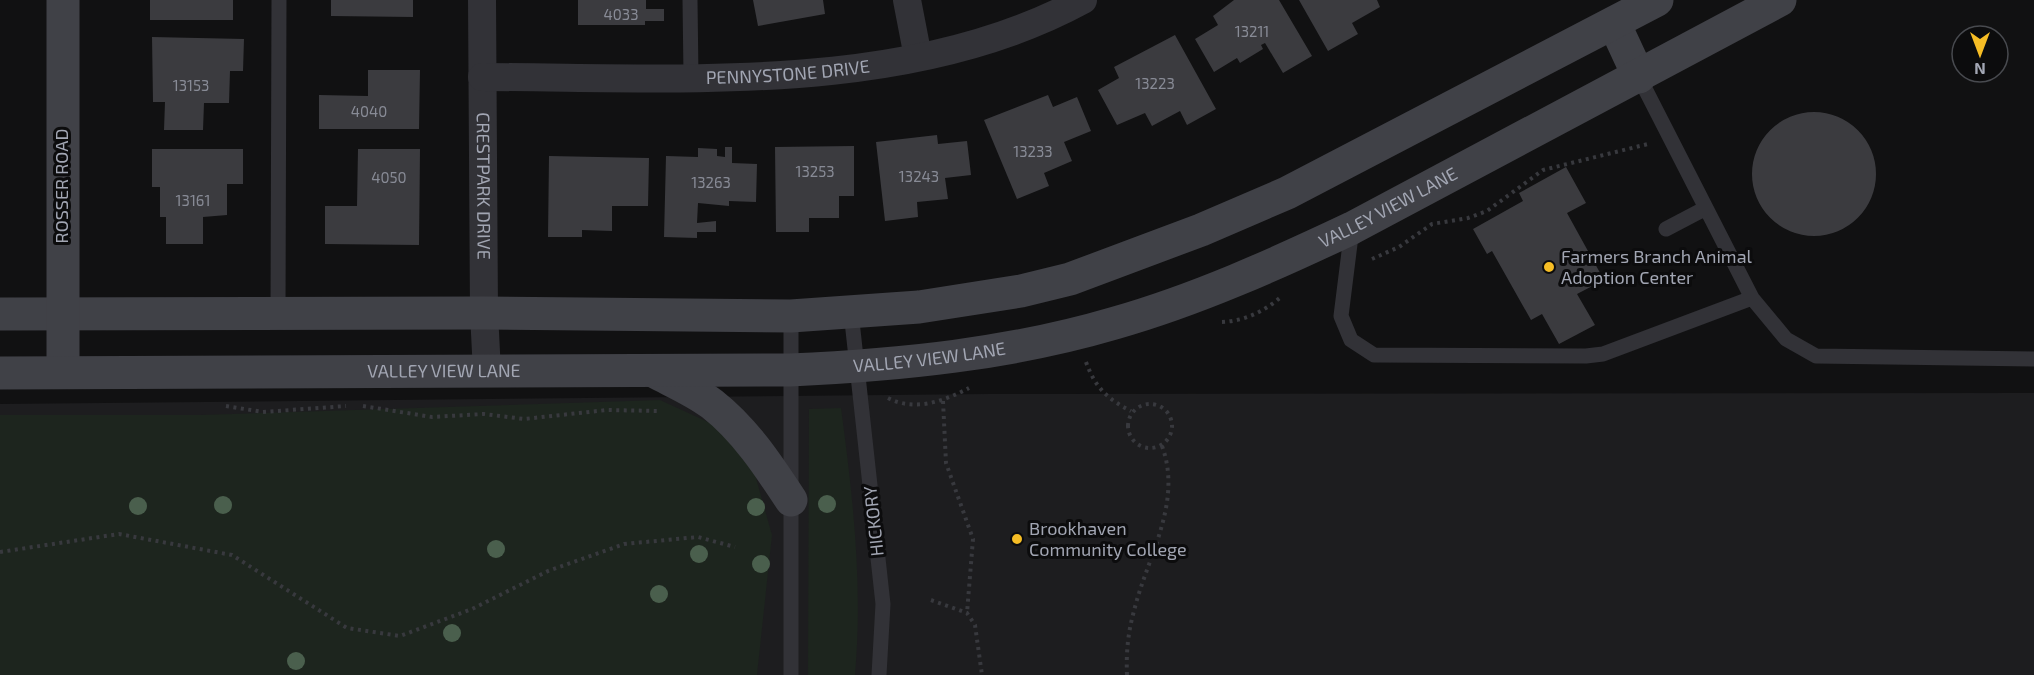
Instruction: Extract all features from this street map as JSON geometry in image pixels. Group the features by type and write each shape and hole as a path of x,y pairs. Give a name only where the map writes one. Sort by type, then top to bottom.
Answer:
{"main road":[{"name":"ROSSER ROAD","path":"63,0 61,315 63,372"},
{"path":"0,314 484,313 791,316 919,307 1021,291 1070,279 1201,230 1287,193 1657,0"},
{"name":"VALLEY VIEW LANE","path":"0,373 790,370 856,367 1022,346 1117,323 1287,258 1352,228 1780,0"},
{"path":"1614,23 1639,76"},
{"path":"654,371 711,403 735,425 759,452 791,500"}],"street":[{"name":"CRESTPARK DRIVE","path":"482,0 484,313 487,372"},
{"path":"907,0 918,57"},
{"name":"PENNYSTONE DRIVE","path":"482,76 781,76 823,73 918,57 998,36 1083,0"}],"lane":[{"path":"278,313 279,0"},
{"path":"690,0 691,76"},
{"path":"1639,76 1752,298 1786,339 1816,356 2034,359"},
{"path":"1666,229 1706,208"},
{"path":"1352,228 1341,316 1351,340 1374,355 1586,356 1603,354 1752,298"},
{"name":"HICKORY","path":"851,312 883,604 879,675"},
{"path":"791,316 791,675"}],"path":[{"path":"1086,362 1094,383 1110,400 1131,411"},
{"path":"943,401 946,463 974,538 967,613"},
{"path":"1131,411 1146,404 1161,407 1172,418 1171,433 1162,446"},
{"path":"219,405 263,412 349,406"},
{"path":"359,405 432,417 484,414 524,419 607,410 664,411"},
{"path":"1131,411 1127,428 1133,440 1145,447 1162,446"},
{"path":"1127,675 1128,637 1134,609 1168,506 1170,482 1168,462 1162,446"},
{"path":"0,552 119,534 232,555 347,628 400,636 472,609 548,571 624,544 698,537 735,547"},
{"path":"931,600 967,613 975,625 982,675"}],"shaded area":[{"name":"Brookhaven Community College","path":"2034,393 2034,675 0,675 0,404 988,394"},
{"path":"660,400 745,439 772,535 757,675 0,675 0,415 201,415"},
{"path":"841,408 853,508 857,574 855,675 808,675 809,409"}],"building":[{"path":"150,0 233,0 233,20 150,20"},
{"path":"331,0 413,0 413,17 331,16"},
{"path":"578,0 646,0 646,9 664,9 664,21 645,21 645,25 578,25"},
{"path":"753,0 823,0 825,14 758,26"},
{"path":"1234,0 1279,0 1312,56 1283,73 1265,43 1261,45 1263,49 1240,63 1237,58 1214,72 1195,39 1218,25 1213,16"},
{"path":"1299,0 1377,0 1380,7 1352,23 1358,34 1328,51"},
{"path":"1175,35 1216,109 1187,125 1180,111 1152,126 1145,113 1117,125 1098,90 1119,78 1114,67"},
{"path":"152,37 244,39 243,71 230,71 229,103 204,103 203,130 164,130 165,102 153,102"},
{"path":"368,70 420,70 419,129 319,129 319,95 368,96"},
{"path":"1048,95 1053,107 1077,97 1091,131 1064,142 1072,161 1044,173 1049,186 1017,199 984,120"},
{"path":"1814,112 1838,117 1857,131 1871,150 1876,174 1871,198 1857,217 1838,231 1814,236 1790,231 1771,217 1757,198 1752,174 1757,150 1771,131 1790,117"},
{"path":"937,135 938,144 967,141 971,175 945,178 948,199 917,202 918,217 885,221 876,142"},
{"path":"854,146 854,196 839,196 839,218 809,218 809,232 776,232 775,147"},
{"path":"725,147 732,147 732,163 757,164 756,202 729,201 729,206 698,203 697,223 716,221 716,232 697,232 697,238 664,237 666,156 698,157 698,148 717,149 717,156 725,157"},
{"path":"152,149 243,149 243,184 227,184 227,215 203,217 203,244 166,244 166,217 160,217 160,187 152,187"},
{"path":"358,149 420,149 419,245 325,244 325,206 357,206"},
{"path":"549,156 649,158 648,206 612,206 612,231 582,230 582,237 548,237"},
{"name":"Farmers Branch Animal Adoption Center","path":"1566,167 1586,203 1567,213 1604,280 1577,294 1595,325 1559,344 1542,314 1531,320 1492,251 1487,254 1473,229 1523,201 1519,193"}],"place":[{"name":"Farmers Branch Animal Adoption Center","path":"1549,267"},
{"name":"Brookhaven Community College","path":"1017,539"}]}
